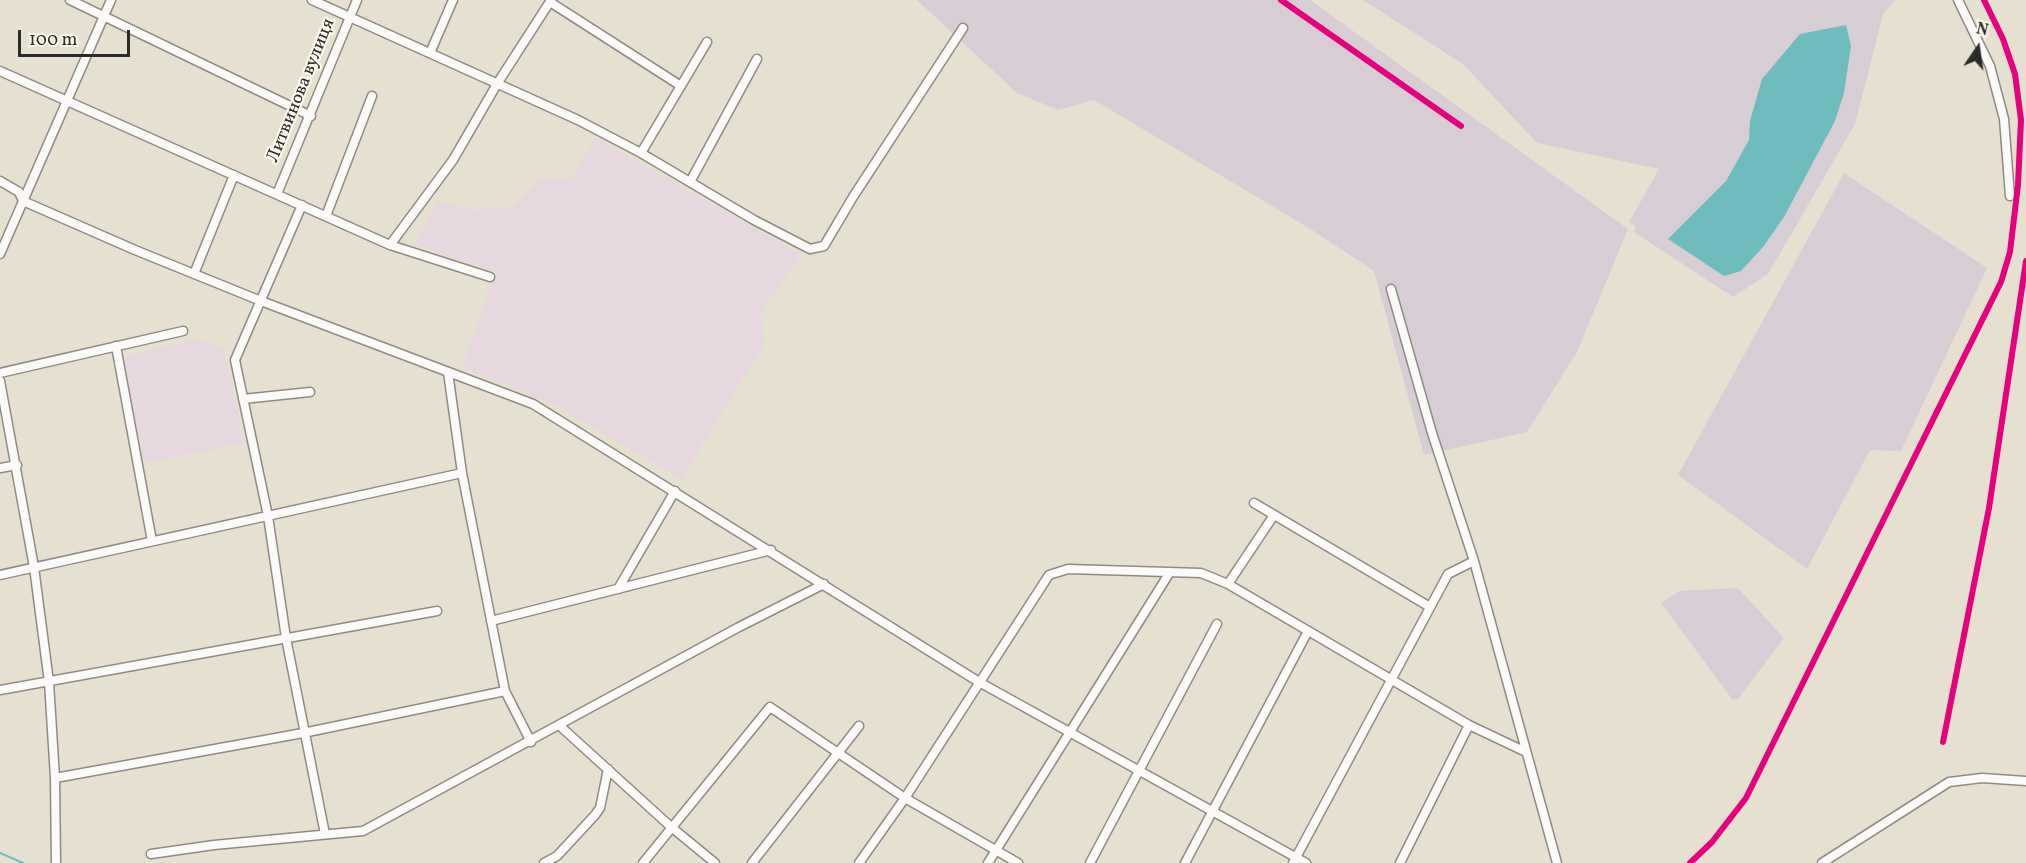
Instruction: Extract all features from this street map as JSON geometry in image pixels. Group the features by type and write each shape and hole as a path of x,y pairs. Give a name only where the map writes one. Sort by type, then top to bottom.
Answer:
{"street":[{"path":"70,0 311,116"},
{"path":"0,254 111,0"},
{"path":"312,0 578,120 810,249 825,246 853,197 963,28"},
{"name":"Литвинова вулиця","path":"278,194 357,0"},
{"path":"430,53 453,0"},
{"path":"1958,0 1990,66 2004,119 2010,196"},
{"path":"390,245 453,160 496,84 550,1 681,86"},
{"path":"641,153 707,42"},
{"path":"690,182 757,59"},
{"path":"0,71 390,245 490,277"},
{"path":"326,216 372,96"},
{"path":"194,274 234,175"},
{"path":"0,181 19,192 23,201 194,274 533,404 771,550 979,682 1212,811 1294,860 1306,863"},
{"path":"302,205 235,360 268,516 303,733 325,834"},
{"path":"1391,289 1432,433 1474,561 1557,863"},
{"path":"0,373 183,331"},
{"path":"116,346 152,542"},
{"path":"448,372 462,473 505,692 531,742"},
{"path":"0,381 34,567 49,682 55,778 56,862"},
{"path":"243,399 310,392"},
{"path":"0,468 17,465"},
{"path":"0,575 462,473"},
{"path":"618,589 675,491"},
{"path":"1254,503 1430,607"},
{"path":"1228,584 1274,515"},
{"path":"491,621 771,550"},
{"path":"1294,860 1448,574 1474,561"},
{"path":"859,863 905,798 1049,575 1068,569 1201,573 1228,584 1307,633 1469,725 1526,752"},
{"path":"988,863 1170,572"},
{"path":"151,855 363,831 531,742 739,627 824,584"},
{"path":"0,690 438,610"},
{"path":"1090,863 1217,624"},
{"path":"1185,863 1307,633"},
{"path":"55,778 303,733 505,692"},
{"path":"643,863 670,826 770,707 905,798 1018,863"},
{"path":"1400,863 1469,725"},
{"path":"560,726 670,826 715,863"},
{"path":"752,863 859,726"},
{"path":"544,863 557,856 595,815 603,798 608,769"},
{"path":"1822,863 1949,782 1982,778 2026,782"}],"shaded area":[{"path":"917,0 1310,0 1628,229 1577,352 1527,432 1424,455 1374,271 1309,228 1094,100 1058,110 1017,93"},
{"path":"1363,0 1895,0 1883,14 1855,124 1768,274 1733,297 1634,232 1636,226 1629,222 1659,169 1537,143 1463,64"},
{"path":"596,138 802,255 760,312 764,344 681,479 557,406 462,367 496,272 414,244 438,201 473,210 512,207 542,178 569,181"},
{"path":"1844,173 1987,268 1901,451 1870,450 1807,569 1678,475"},
{"path":"197,339 224,350 245,443 144,463 122,357"},
{"path":"1738,588 1784,638 1738,699 1732,699 1661,603 1679,591"}],"water":[{"path":"1846,25 1851,46 1844,93 1835,121 1784,217 1763,247 1741,271 1724,276 1668,239 1726,181 1749,140 1750,121 1762,79 1800,34"}],"waterway":[{"path":"0,853 23,863"}],"transit line":[{"path":"1281,0 1461,126"},
{"path":"1690,863 1712,842 1746,798 2001,282 2010,252 2018,185 2021,120 2015,74 2003,39 1984,0"},
{"path":"1943,742 1989,508 2026,261"}]}
